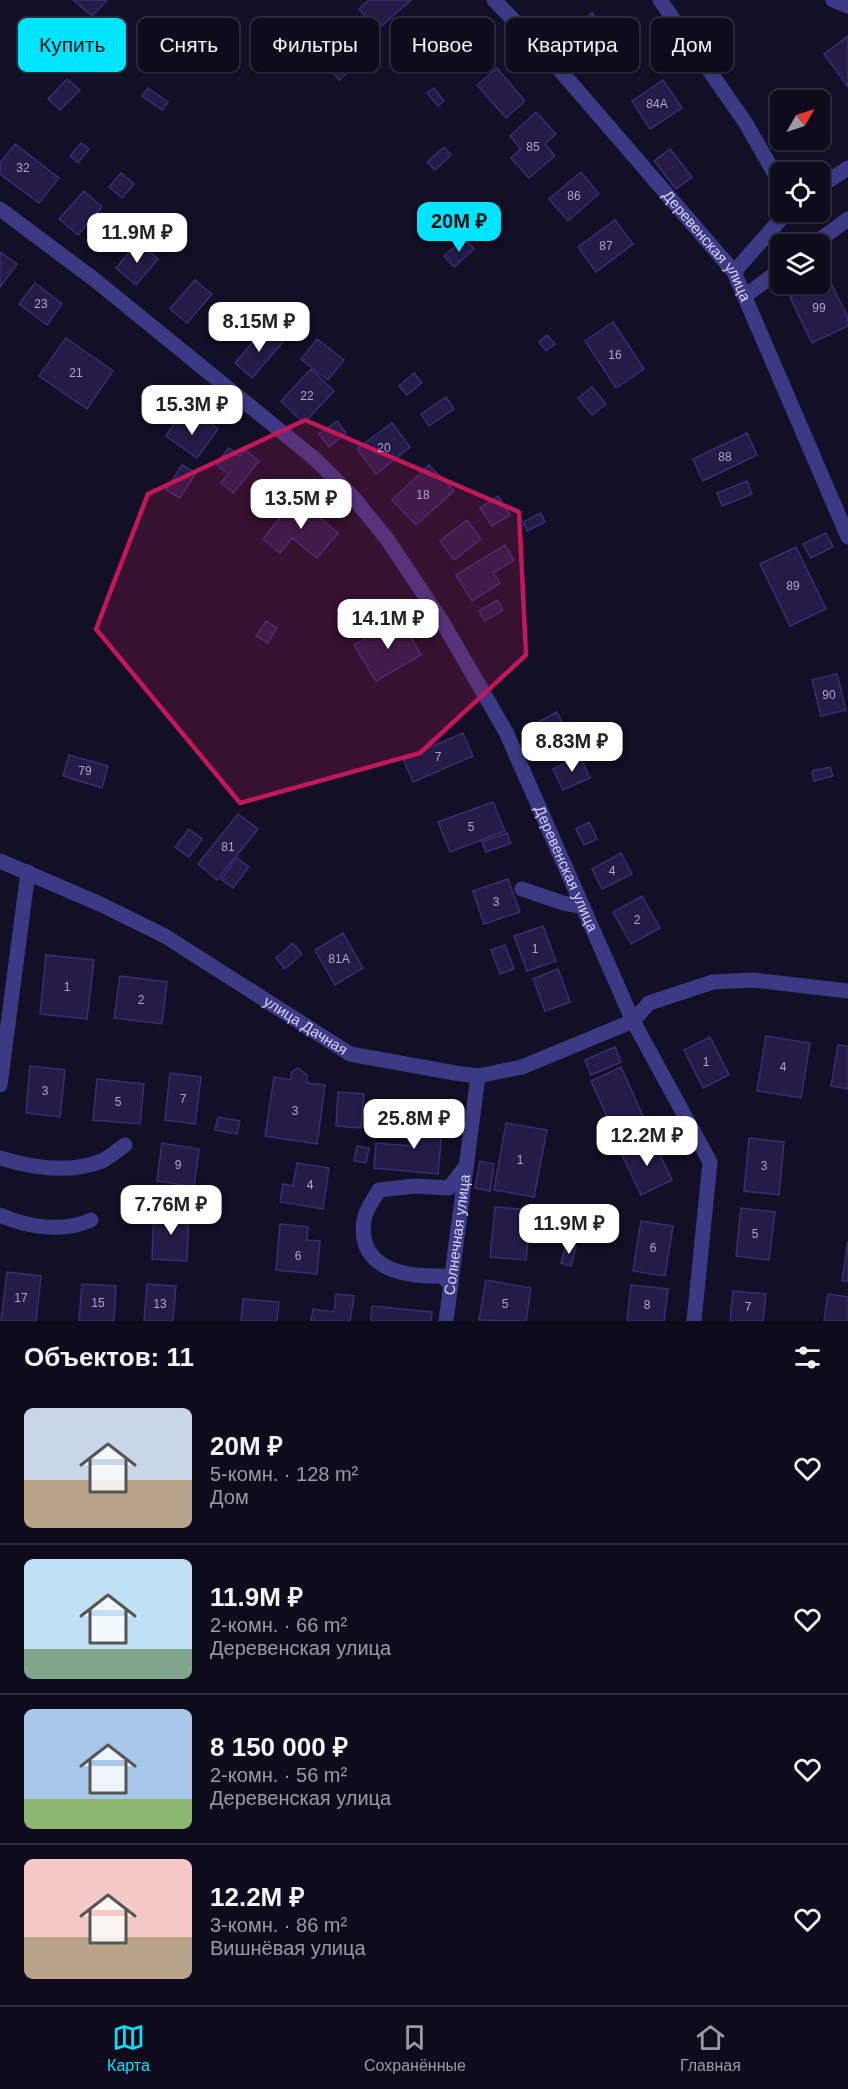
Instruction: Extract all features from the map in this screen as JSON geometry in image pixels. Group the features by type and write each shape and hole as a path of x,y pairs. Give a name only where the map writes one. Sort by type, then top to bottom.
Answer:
{"street":[{"name":"Деревенская улица","path":"494,0 540,47 734,272 848,537"},
{"path":"660,0 745,122 770,166"},
{"path":"833,0 848,6"},
{"path":"830,180 848,168"},
{"name":"Деревенская улица","path":"0,209 94,280 272,423 353,497 387,539 479,682 506,732 633,1021 710,1162 694,1321"},
{"path":"828,234 848,219"},
{"path":"734,272 778,222"},
{"path":"745,296 770,277"},
{"name":"улица Дачная","path":"0,861 100,904 165,936 350,1054 478,1076 522,1067 633,1021"},
{"path":"0,1085 28,872"},
{"path":"522,889 583,907"},
{"path":"633,1021 648,1003 713,982 753,980 848,991"},
{"name":"Солнечная улица","path":"446,1321 478,1076"},
{"path":"0,1158 27,1167 63,1169 102,1161 125,1145"},
{"path":"451,1285 442,1276 425,1276 382,1267 365,1247 364,1218 379,1190 416,1186 449,1188 466,1166"},
{"path":"0,1215 17,1222 52,1227 81,1225 91,1220"}],"highlighted area":[{"path":"305,420 519,512 526,655 420,753 240,803 96,629 148,494"}],"building":[{"path":"73,0 107,0 92,16"},
{"path":"369,0 411,0 379,28 379,18 367,18 359,9"},
{"path":"592,13 596,18 586,18"},
{"path":"848,36 848,87 824,54"},
{"path":"497,68 525,101 506,118 477,85"},
{"path":"332,72 349,72 339,80"},
{"path":"67,79 80,90 60,110 48,99"},
{"path":"663,80 682,108 650,129 632,101"},
{"path":"148,88 168,102 162,110 142,96"},
{"path":"434,88 444,101 438,106 427,93"},
{"path":"536,112 556,134 545,144 555,156 529,178 511,158 521,149 510,136"},
{"path":"81,143 89,149 78,163 70,156"},
{"path":"15,144 59,178 39,203 0,174 0,163"},
{"path":"444,147 451,155 435,170 427,162"},
{"path":"670,149 692,177 676,189 654,161"},
{"path":"581,172 599,194 568,221 549,199"},
{"path":"121,173 134,184 122,198 109,187"},
{"path":"84,191 102,207 78,235 59,219"},
{"path":"615,220 633,244 596,272 578,247"},
{"path":"465,238 474,249 454,267 444,256"},
{"path":"138,242 158,259 136,285 116,268"},
{"path":"0,252 17,264 0,287"},
{"path":"195,280 212,294 187,323 170,309"},
{"path":"830,281 848,318 848,326 812,343 790,297 796,294 830,294"},
{"path":"35,283 62,304 47,325 19,304"},
{"path":"613,322 644,369 616,388 585,341"},
{"path":"266,327 283,342 252,378 235,363"},
{"path":"547,335 555,344 546,351 539,342"},
{"path":"66,338 113,371 87,409 39,376"},
{"path":"317,339 344,360 328,380 301,359"},
{"path":"311,369 334,391 304,423 281,401"},
{"path":"414,373 422,383 407,395 399,386"},
{"path":"592,387 606,404 592,415 578,398"},
{"path":"446,397 454,409 429,426 421,414"},
{"path":"201,417 218,429 197,458 166,436 178,418 193,428"},
{"path":"337,421 346,433 329,447 319,434"},
{"path":"392,423 410,447 376,474 357,449"},
{"path":"747,433 757,455 703,481 693,459"},
{"path":"229,448 240,456 245,450 259,461 233,493 221,483 228,474 216,464"},
{"path":"182,465 196,473 180,498 166,490"},
{"path":"429,465 454,491 416,525 392,500"},
{"path":"747,481 752,494 722,506 717,493"},
{"path":"498,496 510,515 492,526 480,508"},
{"path":"296,498 338,533 317,558 292,538 280,553 263,539"},
{"path":"541,513 545,522 527,531 523,522"},
{"path":"467,520 481,539 454,560 440,541"},
{"path":"826,533 833,547 811,558 803,544"},
{"path":"505,545 514,560 493,573 500,583 472,601 456,575"},
{"path":"796,547 826,609 790,626 760,564"},
{"path":"497,600 503,610 485,621 479,611"},
{"path":"400,618 421,655 376,681 354,645"},
{"path":"266,621 277,628 268,643 256,636"},
{"path":"837,674 846,710 821,716 812,680"},
{"path":"557,712 566,731 547,740 538,722"},
{"path":"463,733 473,756 413,782 403,759"},
{"path":"69,755 108,766 102,788 63,776"},
{"path":"580,756 590,778 563,790 553,769"},
{"path":"830,767 833,776 814,781 812,771"},
{"path":"493,802 505,831 450,852 438,822"},
{"path":"238,814 258,829 217,880 198,864"},
{"path":"589,822 597,839 584,845 576,829"},
{"path":"189,829 202,839 189,857 175,847"},
{"path":"507,833 511,843 486,852 482,842"},
{"path":"621,853 632,874 602,889 592,869"},
{"path":"237,858 249,867 233,888 221,879"},
{"path":"508,879 520,912 484,924 473,891"},
{"path":"642,896 660,928 631,944 613,912"},
{"path":"543,926 556,961 527,971 514,936"},
{"path":"343,933 363,968 335,985 315,950"},
{"path":"293,943 302,954 285,969 276,958"},
{"path":"505,945 514,969 500,974 491,950"},
{"path":"46,955 94,960 87,1019 40,1014"},
{"path":"558,969 570,1002 545,1011 533,979"},
{"path":"120,976 167,982 162,1024 114,1018"},
{"path":"766,1036 810,1043 801,1098 757,1091"},
{"path":"710,1037 729,1075 703,1088 684,1050"},
{"path":"838,1045 848,1046 848,1089 831,1086"},
{"path":"615,1047 621,1062 591,1075 585,1060"},
{"path":"30,1066 65,1070 60,1117 26,1113"},
{"path":"621,1067 643,1116 613,1130 591,1081"},
{"path":"298,1068 307,1075 307,1083 325,1085 317,1144 265,1136 274,1077 290,1080 292,1072"},
{"path":"170,1073 201,1077 195,1124 165,1120"},
{"path":"97,1079 144,1084 140,1124 93,1120"},
{"path":"338,1092 364,1094 361,1128 336,1126"},
{"path":"218,1117 240,1121 237,1134 215,1130"},
{"path":"415,1117 443,1119 438,1174 374,1168 376,1143 412,1146"},
{"path":"506,1123 547,1130 534,1197 494,1190"},
{"path":"749,1138 784,1142 779,1195 744,1191"},
{"path":"653,1140 672,1180 641,1195 622,1155"},
{"path":"162,1143 199,1149 194,1187 157,1181"},
{"path":"357,1146 369,1148 366,1163 354,1161"},
{"path":"480,1161 494,1164 490,1191 475,1188"},
{"path":"297,1163 329,1168 323,1209 280,1202 283,1184 293,1186"},
{"path":"495,1207 531,1210 526,1260 490,1257"},
{"path":"741,1208 775,1212 769,1260 736,1256"},
{"path":"154,1211 189,1213 187,1261 152,1259"},
{"path":"641,1221 673,1226 665,1276 633,1271"},
{"path":"280,1224 308,1227 307,1240 320,1241 317,1274 276,1270"},
{"path":"848,1241 848,1281 842,1281"},
{"path":"566,1245 576,1247 571,1266 561,1263"},
{"path":"7,1272 41,1276 36,1321 1,1321"},
{"path":"486,1280 531,1288 526,1321 479,1320"},
{"path":"82,1284 116,1286 114,1321 79,1321"},
{"path":"147,1284 176,1286 173,1321 144,1321"},
{"path":"631,1285 668,1289 664,1321 627,1321"},
{"path":"733,1291 766,1294 763,1321 730,1321"},
{"path":"336,1294 354,1296 350,1321 311,1321 313,1309 334,1312"},
{"path":"828,1294 848,1297 848,1321 824,1321"},
{"path":"243,1299 279,1302 277,1321 241,1321"},
{"path":"372,1306 432,1312 431,1321 371,1321"}]}
